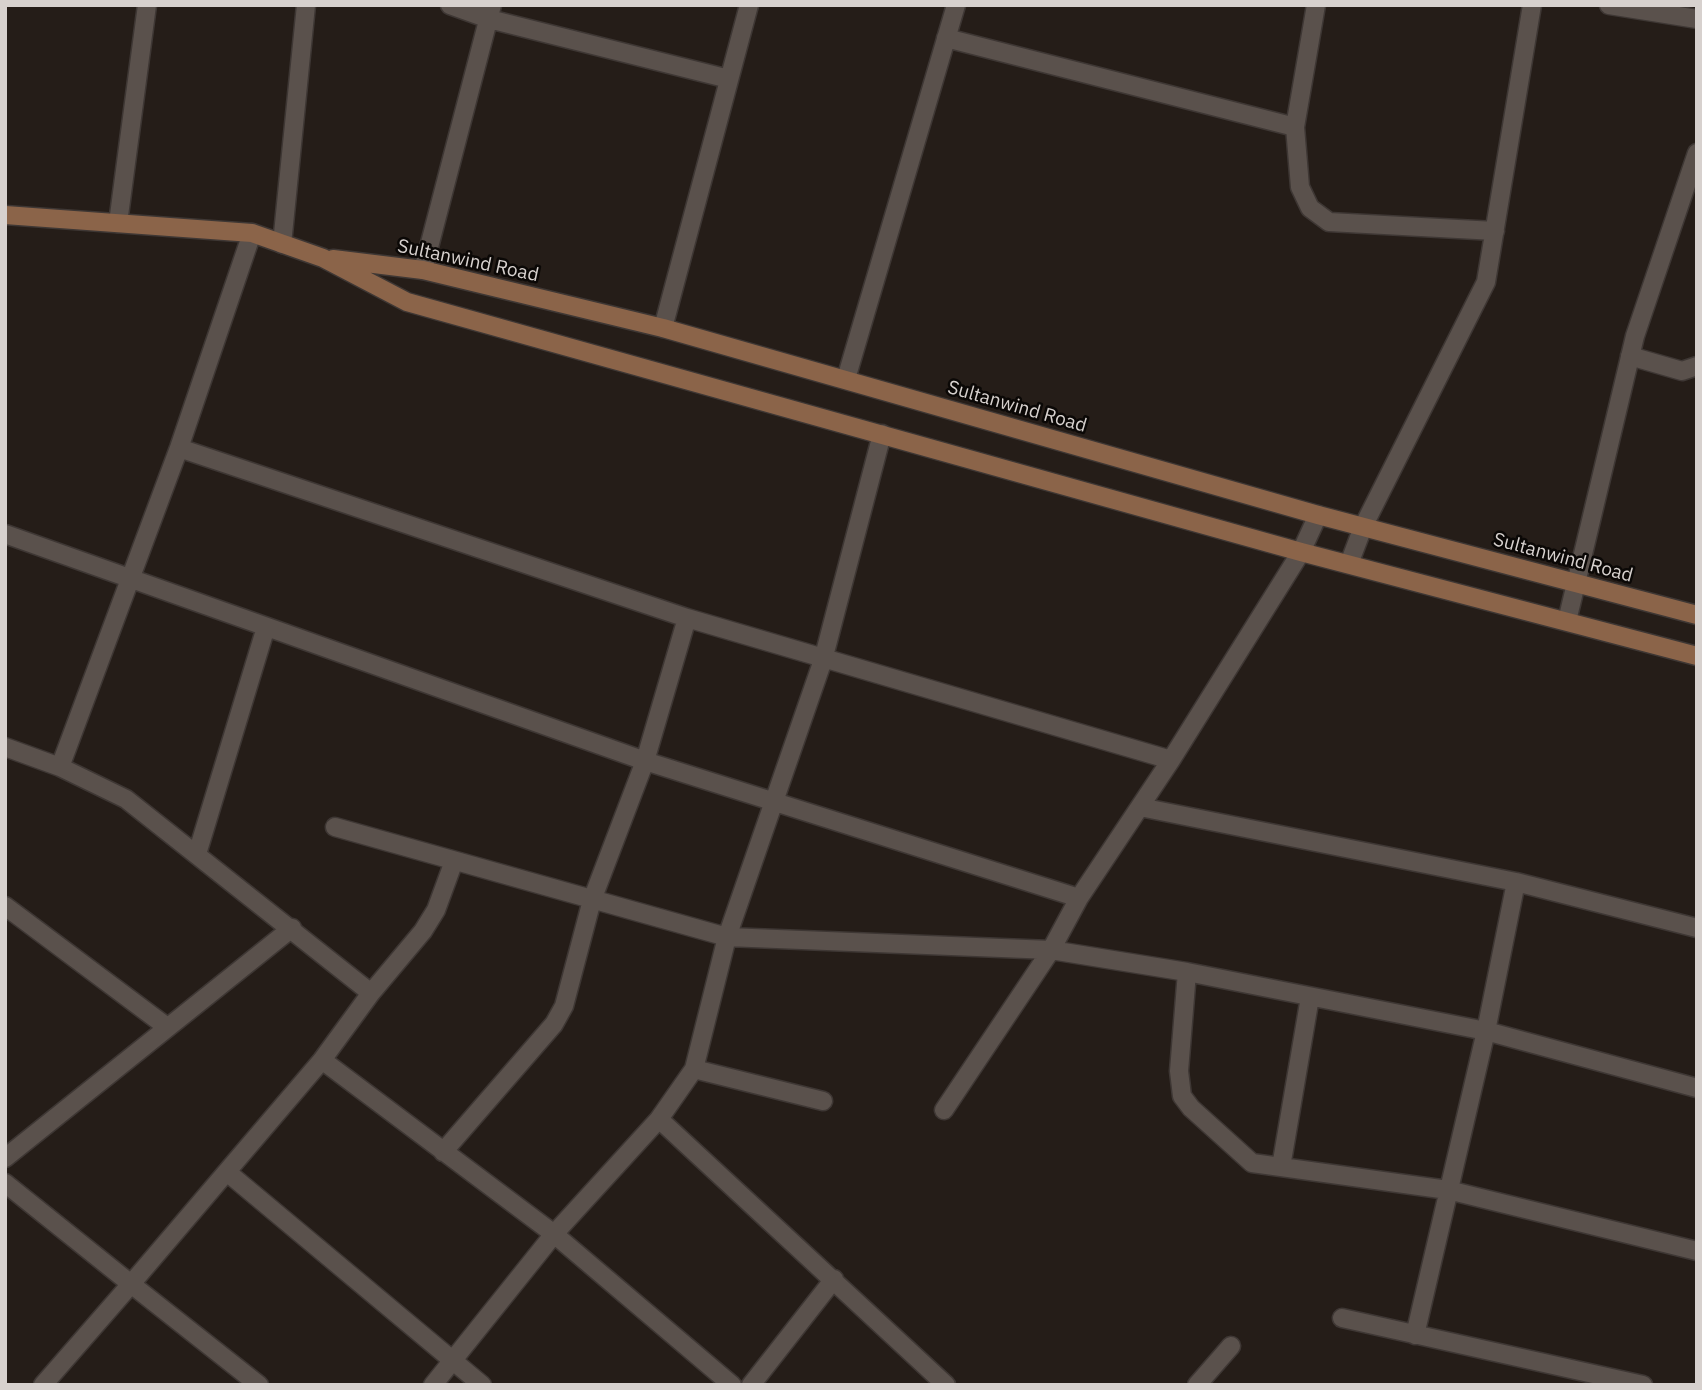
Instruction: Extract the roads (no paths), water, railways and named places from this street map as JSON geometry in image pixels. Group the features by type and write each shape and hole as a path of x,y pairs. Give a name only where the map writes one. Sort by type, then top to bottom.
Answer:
{"main road":[{"path":"5,215 252,233 323,258 407,302 1301,551 1697,656"},
{"name":"Sultanwind Road","path":"323,258 423,270 663,328 1318,515 1697,615"}],"street":[{"path":"118,223 147,5"},
{"path":"282,244 306,5"},
{"path":"450,5 490,12 729,79"},
{"path":"663,328 749,5"},
{"path":"846,379 956,5"},
{"path":"1317,5 1295,127 1300,187 1310,208 1329,222 1495,231"},
{"path":"1349,564 1363,527 1486,282 1532,5"},
{"path":"1609,5 1697,19"},
{"path":"423,270 490,12"},
{"path":"946,38 1295,127"},
{"path":"1567,621 1630,356 1697,153"},
{"path":"60,767 179,448 252,233"},
{"path":"1630,356 1682,371 1697,366"},
{"path":"433,1385 554,1234 659,1119 694,1069 727,937 823,660 883,434"},
{"path":"179,448 687,618 1171,760"},
{"path":"944,1110 1051,950 1079,898 1171,760 1301,551 1318,515"},
{"path":"5,534 645,761 1079,898"},
{"path":"443,1152 554,1024 564,1006 592,900 645,761 687,618"},
{"path":"197,854 266,627"},
{"path":"5,747 60,767 126,799 371,993"},
{"path":"1140,807 1516,882 1697,928"},
{"path":"335,827 727,937 1051,950 1187,972 1486,1031 1697,1088"},
{"path":"43,1385 322,1060 371,993 424,931 436,910 454,861"},
{"path":"1415,1335 1486,1031 1516,882"},
{"path":"5,906 167,1027"},
{"path":"5,1158 292,928"},
{"path":"1187,972 1179,1070 1182,1096 1191,1108 1252,1163 1448,1190 1697,1251"},
{"path":"1281,1167 1311,996"},
{"path":"322,1060 554,1234 732,1385"},
{"path":"694,1069 823,1101"},
{"path":"659,1119 946,1385"},
{"path":"227,1172 482,1385"},
{"path":"5,1183 258,1385"},
{"path":"751,1385 834,1279"},
{"path":"1342,1318 1643,1385"},
{"path":"1197,1385 1231,1346"}]}
